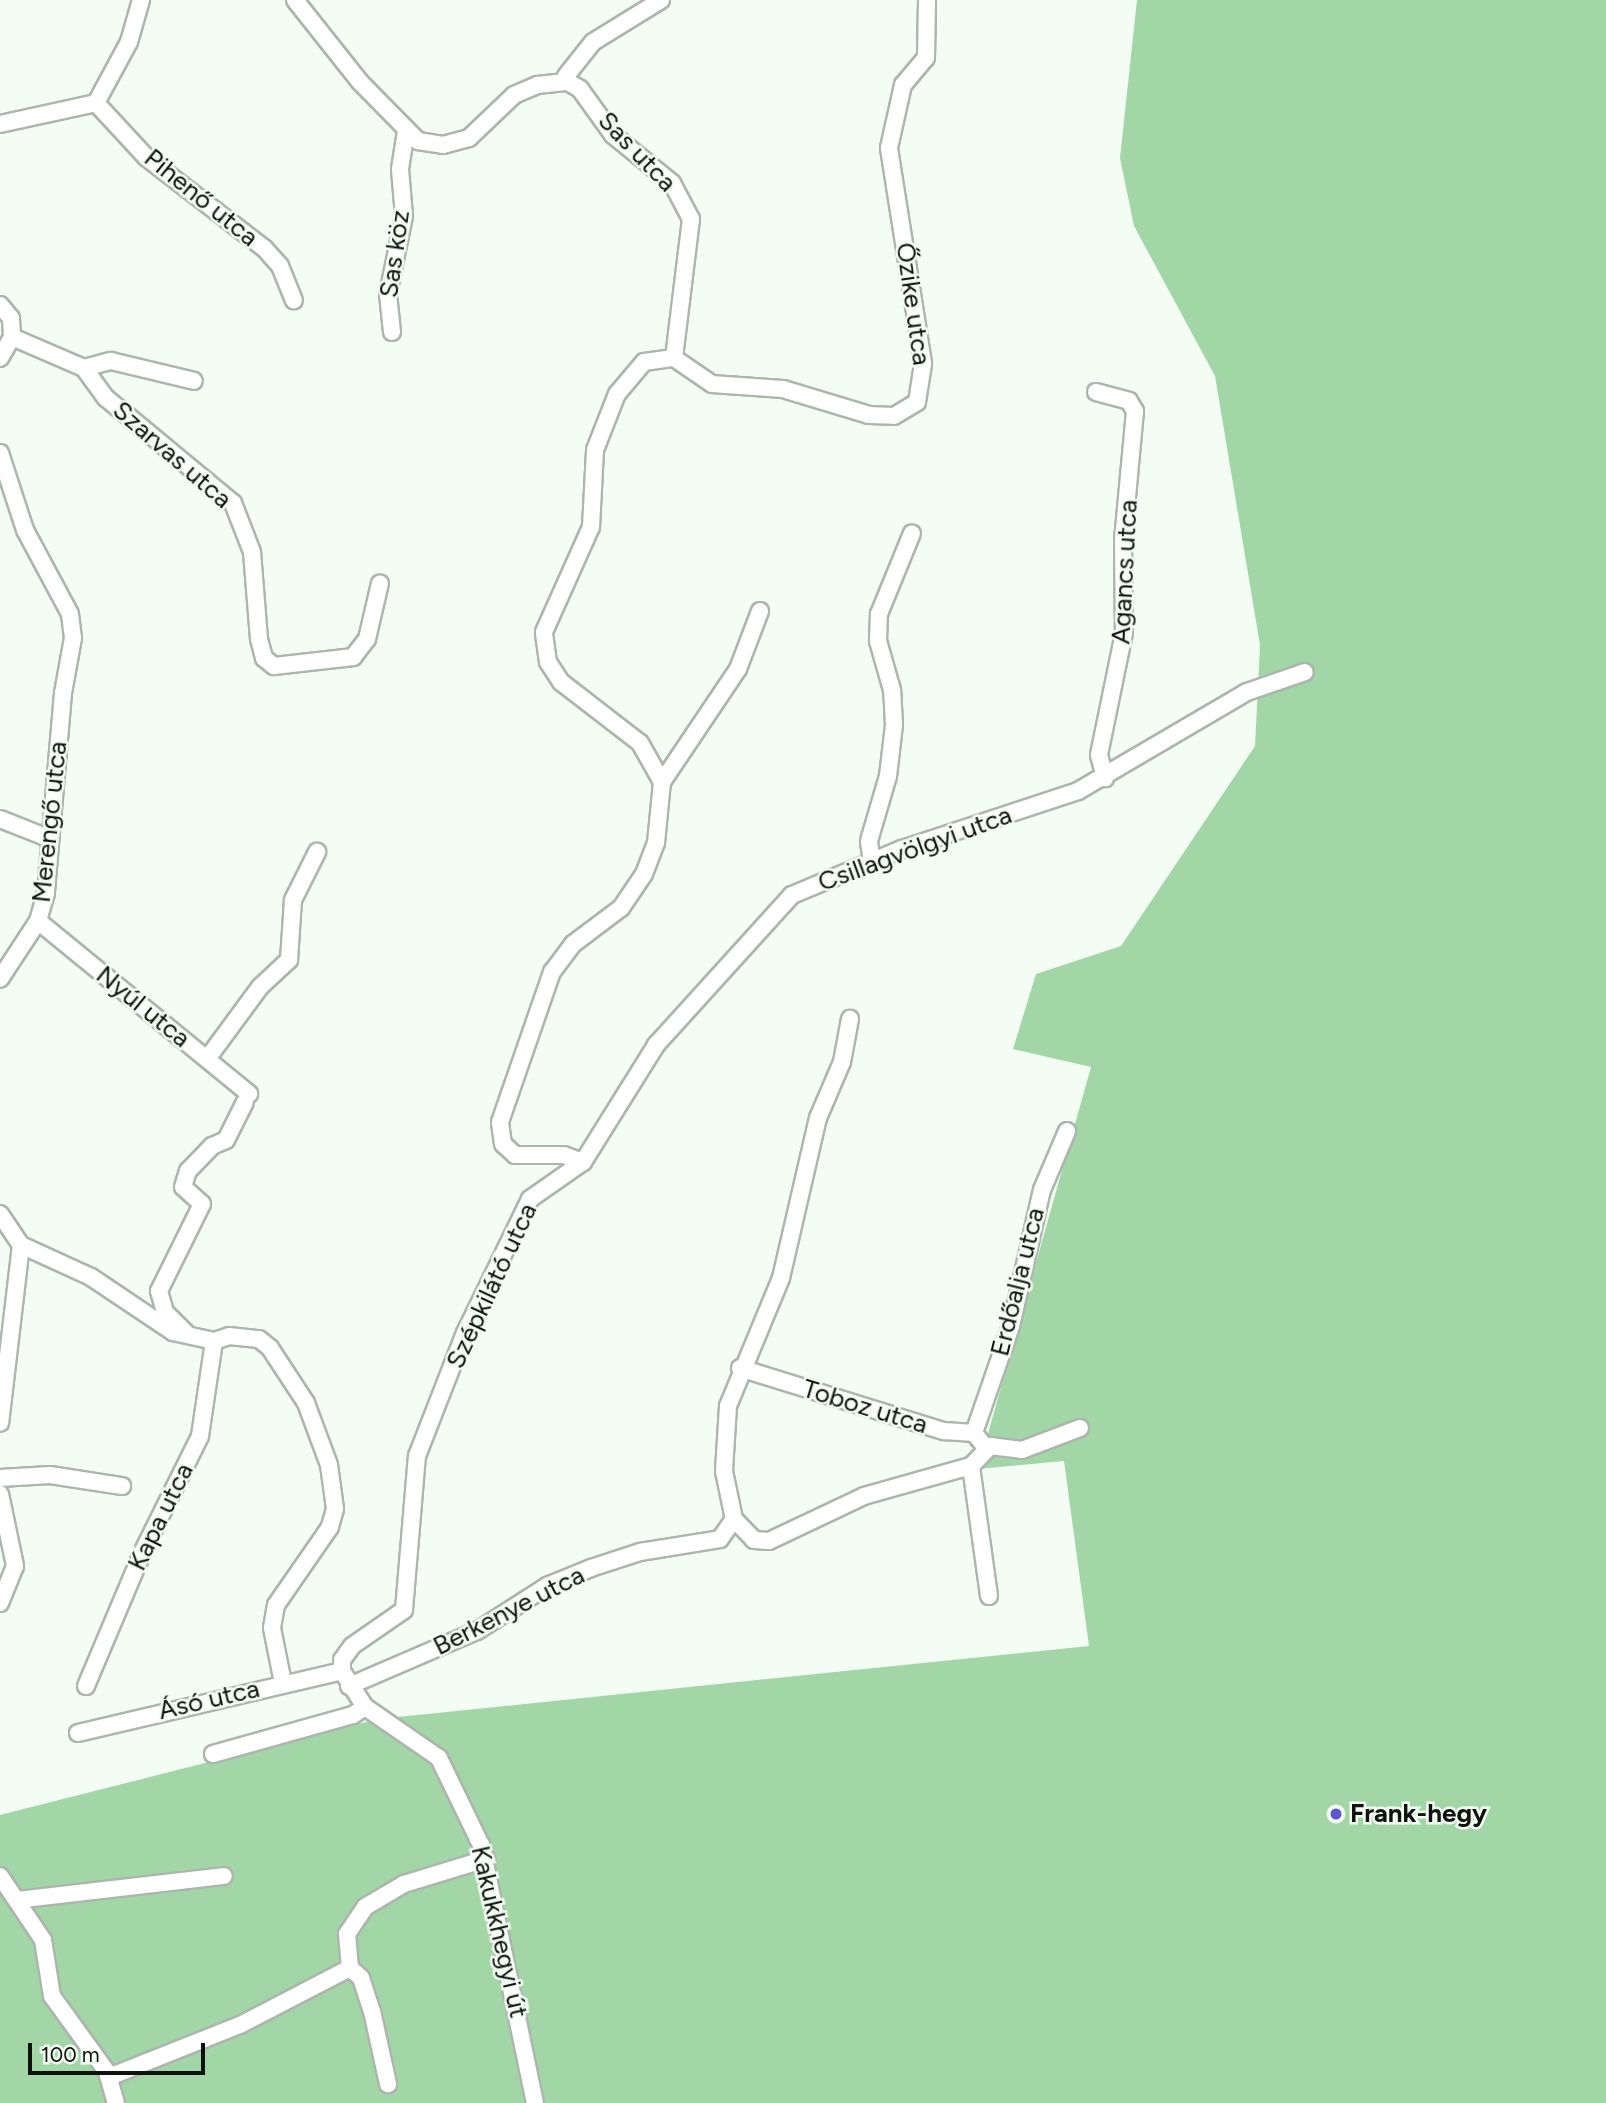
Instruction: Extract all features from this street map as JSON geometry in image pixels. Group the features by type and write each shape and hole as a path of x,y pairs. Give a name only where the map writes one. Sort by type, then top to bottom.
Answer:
{"street":[{"path":"0,124 96,103 129,41 141,0"},
{"path":"295,0 406,133 433,145 463,141 514,95 568,82 566,76 593,42 661,0"},
{"name":"Őzike utca","path":"674,358 712,384 783,389 869,415 894,416 917,402 923,363 889,148 903,85 926,58 927,0"},
{"name":"Sas utca","path":"568,82 590,100 623,145 672,183 691,219 674,358"},
{"name":"Pihenő utca","path":"96,103 147,158 264,248 280,266 294,300"},
{"name":"Sas köz","path":"392,332 388,294 403,226 400,169 406,133"},
{"path":"0,304 11,318 12,337 0,358"},
{"path":"12,337 84,368 111,361 194,381"},
{"path":"662,782 640,743 562,682 548,662 544,632 591,527 595,450 617,394 644,362 674,358"},
{"name":"Szarvas utca","path":"84,368 106,398 233,503 252,552 264,657 274,666 353,657 366,639 380,583"},
{"name":"Agancs utca","path":"1096,392 1129,401 1135,411 1123,541 1124,633 1099,755 1105,778"},
{"name":"Merengő utca","path":"0,453 25,530 70,614 70,655 48,838 46,893 38,921 0,979"},
{"path":"872,861 869,841 888,776 894,725 892,690 878,641 879,614 912,533"},
{"path":"583,1162 564,1155 515,1155 503,1144 500,1122 552,972 573,944 621,908 644,874 656,843 662,782 738,669 760,611"},
{"name":"Csillagvölgyi utca","path":"583,1162 653,1050 771,914 800,891 872,861 1054,801 1105,778 1247,692 1306,672"},
{"path":"0,819 48,838"},
{"path":"207,1059 260,987 289,960 293,900 317,852"},
{"name":"Nyúl utca","path":"38,921 207,1059 247,1098 226,1140 212,1146 188,1171 183,1187 202,1204 159,1291 165,1312 188,1334"},
{"path":"850,1019 842,1062 818,1118 781,1278 740,1368 728,1406 724,1461 734,1519 754,1541 769,1541 864,1496 971,1466 986,1448"},
{"name":"Erdőalja utca","path":"974,1433 1011,1326 1042,1190 1067,1131"},
{"name":"Szépkilátó utca","path":"346,1679 346,1652 404,1610 417,1456 465,1333 530,1199 583,1162"},
{"path":"0,1214 22,1245 91,1277 152,1321 214,1341 244,1336 270,1348 315,1423 335,1488 334,1519 276,1605 273,1637 283,1683"},
{"path":"0,1423 22,1245"},
{"name":"Kapa utca","path":"86,1686 143,1551 200,1436 214,1341"},
{"name":"Toboz utca","path":"740,1368 944,1432 974,1433"},
{"path":"974,1433 986,1448 1022,1450 1080,1428"},
{"path":"971,1466 989,1596"},
{"path":"0,1478 50,1475 121,1486"},
{"path":"0,1494 15,1566 0,1603"},
{"name":"Berkenye utca","path":"346,1679 477,1631 547,1586 640,1552 720,1539 734,1519"},
{"path":"214,1754 353,1715 365,1707 346,1679"},
{"name":"Ásó utca","path":"78,1733 283,1683 346,1679"},
{"name":"Kakukkhegyi út","path":"365,1707 378,1719 431,1748 486,1859 535,2103"},
{"path":"388,2084 372,2011 360,1978 350,1968 347,1934 365,1907 404,1884 486,1859"},
{"path":"0,1876 45,1946 55,2001 109,2077 116,2103"},
{"path":"17,1900 224,1876"},
{"path":"109,2077 240,2025 350,1968"}],"green space":[{"path":"1137,0 1606,0 1606,2103 0,2103 0,1815 378,1719 1089,1646 1064,1461 978,1469 1091,1067 1013,1049 1036,974 1121,946 1255,746 1260,645 1215,376 1134,226 1120,158"}],"place":[{"name":"Frank-hegy","path":"1336,1814"}]}
